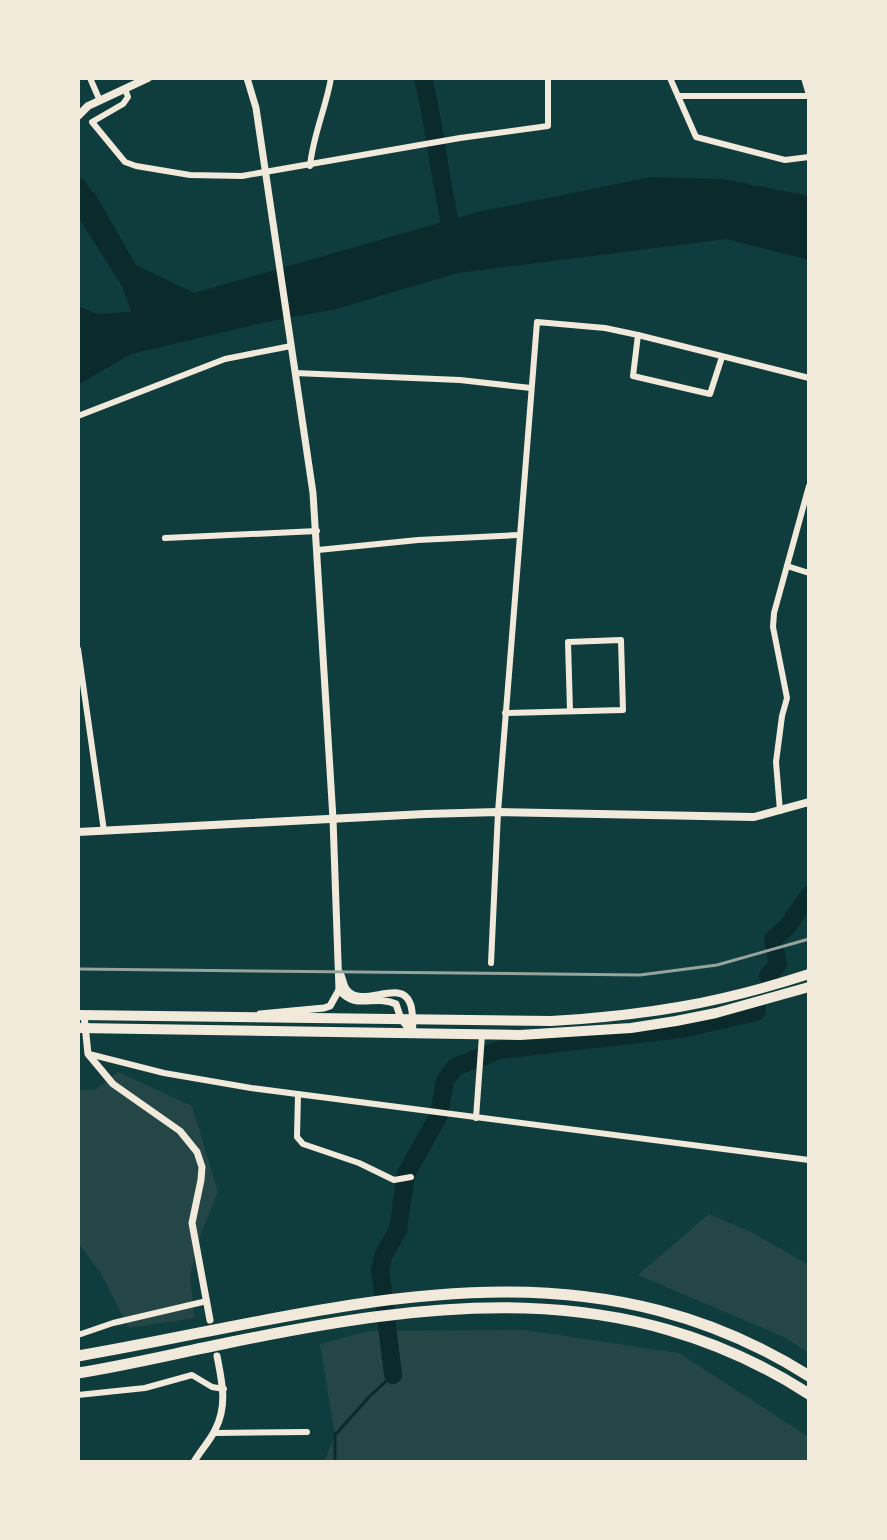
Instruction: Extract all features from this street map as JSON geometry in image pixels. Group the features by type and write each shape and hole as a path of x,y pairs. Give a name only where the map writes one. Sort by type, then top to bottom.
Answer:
{"highway":[{"path":"81,1015 551,1021 627,1016 721,1000 809,974"},
{"path":"81,1028 520,1035 631,1028 716,1013 809,987"},
{"path":"78,1356 276,1316 370,1301 485,1291 574,1295 660,1310 738,1338 809,1376"},
{"path":"78,1373 371,1317 486,1306 572,1310 656,1326 731,1353 809,1394"}],"main road":[{"path":"81,110 148,78"},
{"path":"78,832 498,812 736,818 754,817 809,802"}],"street":[{"path":"90,78 100,101"},
{"path":"242,1016 330,1006 339,990 340,973 317,531 256,108 247,78"},
{"path":"310,166 312,144 331,78"},
{"path":"125,89 128,97 123,104 92,122 125,162 190,175 242,176 548,126 548,78"},
{"path":"670,78 696,137 785,160 809,157"},
{"path":"678,96 809,95 804,78"},
{"path":"491,963 505,713 537,322 605,328 809,378"},
{"path":"638,335 633,376 710,394 722,357"},
{"path":"78,416 225,359 262,349 291,346"},
{"path":"295,373 460,380 531,388"},
{"path":"780,811 776,762 787,698 773,627 809,486"},
{"path":"165,538 317,531"},
{"path":"318,550 418,540 518,535"},
{"path":"787,566 809,573"},
{"path":"505,713 623,710 621,640 568,642 570,711"},
{"path":"78,649 104,831"},
{"path":"340,973 348,991 353,994 405,995 410,1001 406,1019"},
{"path":"339,990 359,1003 390,1001 396,1004 413,1034"},
{"path":"81,1015 88,1054 113,1084 180,1131 197,1152 202,1167 192,1223 210,1320"},
{"path":"476,1118 482,1035"},
{"path":"88,1054 179,1076 298,1094 809,1160"},
{"path":"298,1094 297,1137 303,1144 359,1163 394,1180 411,1177"},
{"path":"78,1335 113,1323 207,1301"},
{"path":"194,1462 214,1433 223,1408 224,1389 217,1356"},
{"path":"78,1395 145,1388 192,1375 212,1387 224,1389"},
{"path":"214,1433 307,1432"}],"shaded area":[{"path":"651,177 722,179 809,196 809,260 726,239 458,273 336,309 131,354 78,385 78,306 98,314 131,312 122,286 78,217 78,201 94,192 136,265 194,293 478,212"},
{"path":"118,1072 192,1106 218,1192 202,1231 190,1274 194,1318 129,1328 100,1272 78,1243 78,1090 95,1090"},
{"path":"709,1214 753,1233 809,1265 809,1353 784,1337 638,1275"},
{"path":"525,1330 679,1353 809,1437 809,1462 324,1462 335,1435 320,1344 369,1331"}],"waterway":[{"path":"423,78 453,236"},
{"path":"78,187 99,218"},
{"path":"768,976 778,964 773,939 787,927 809,895"},
{"path":"393,1375 380,1269 383,1256 398,1230 406,1174 439,1115 445,1081 455,1067 499,1050 682,1029 756,1012 757,1009"},
{"path":"335,1462 335,1435 393,1375"}],"railway":[{"path":"78,969 640,975 717,965 809,939"}]}
